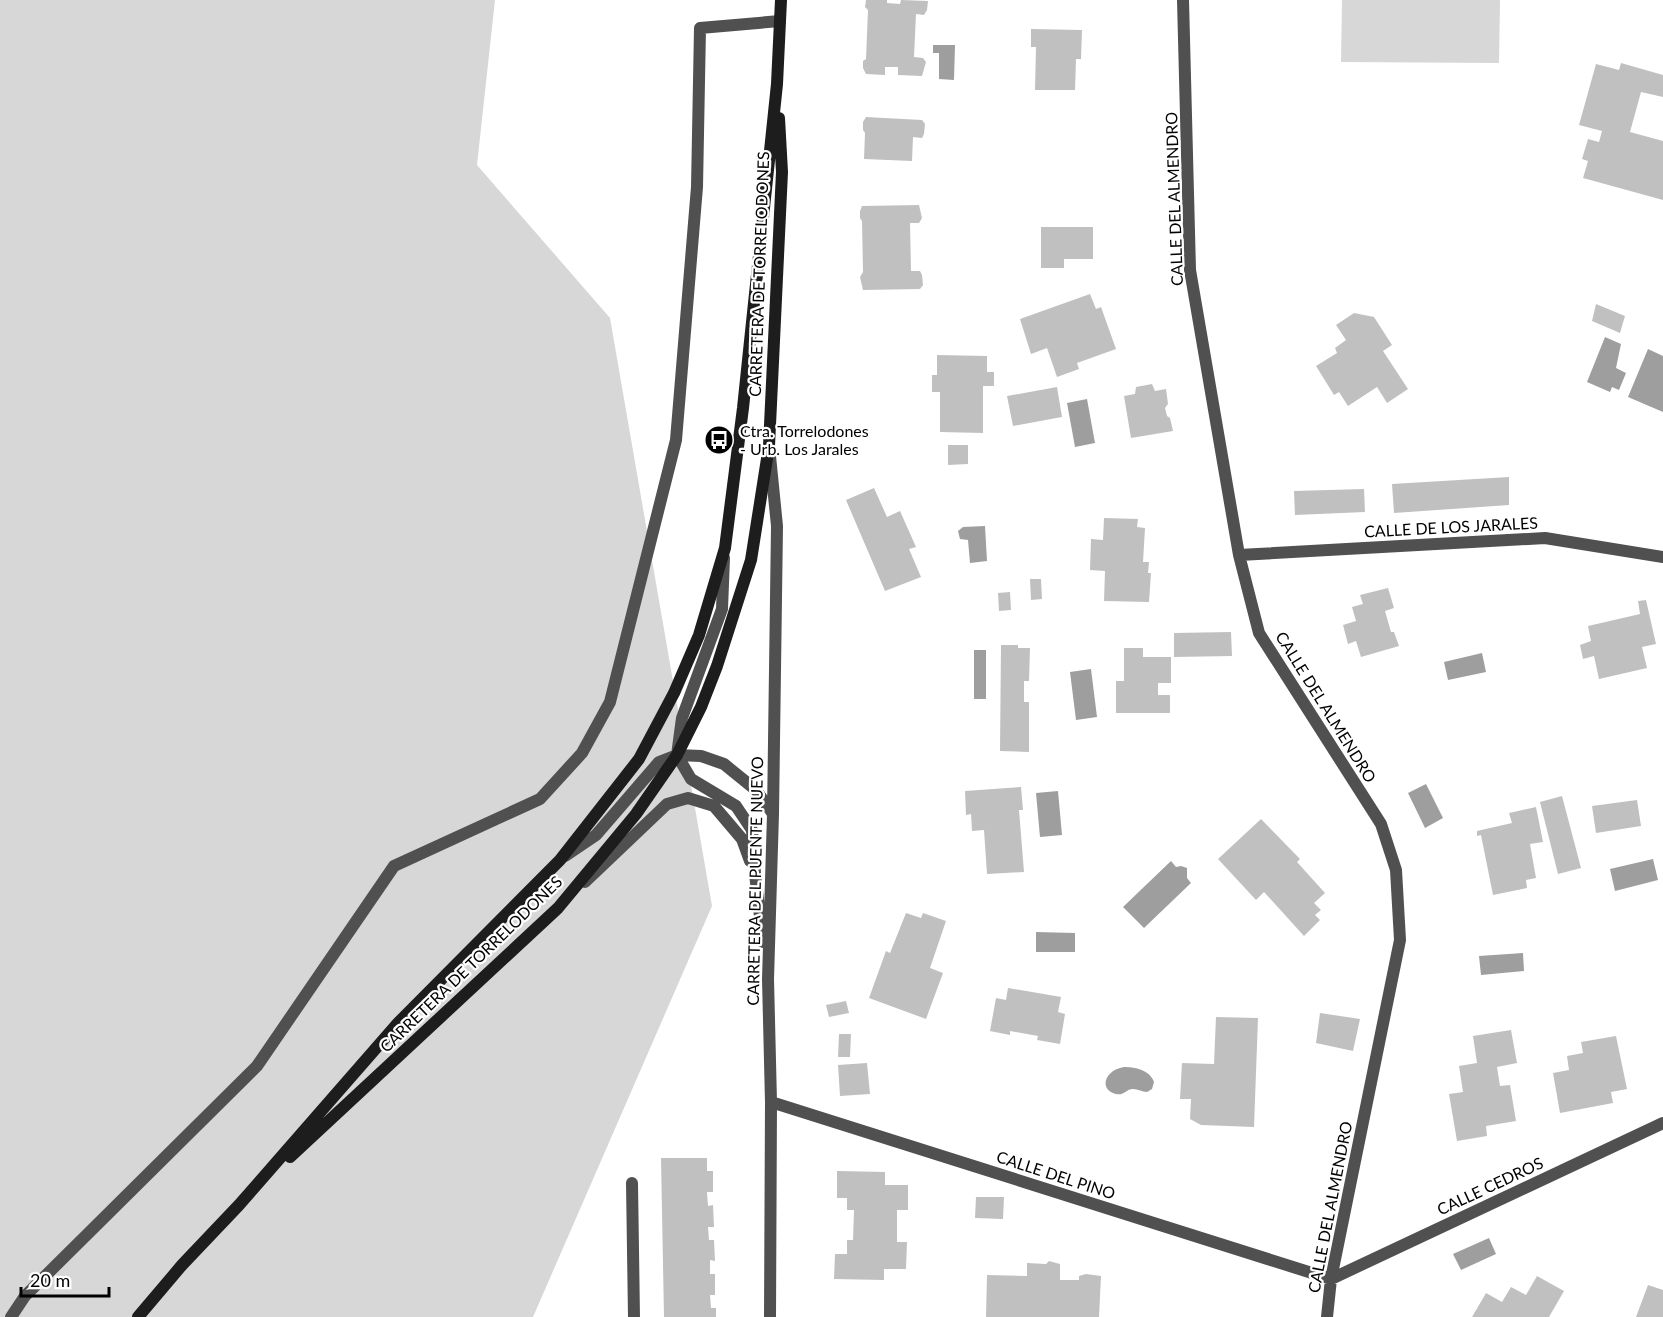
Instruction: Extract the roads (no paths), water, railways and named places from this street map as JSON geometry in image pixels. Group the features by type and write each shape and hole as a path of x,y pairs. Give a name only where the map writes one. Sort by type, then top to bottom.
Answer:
{"main road":[{"name":"CARRETERA DE TORRELODONES","path":"138,1317 398,1023 560,860 639,759 669,702 699,635 725,548 777,84 782,0"},
{"name":"CARRETERA DE TORRELODONES","path":"238,1205 558,908 636,814 677,755 701,707 717,666 751,560 769,446 782,172 777,84"}],"street":[{"name":"CALLE DEL ALMENDRO","path":"1184,0 1190,270 1239,555 1259,633 1381,824 1396,870 1400,940 1331,1279 1327,1317"},
{"path":"11,1317 25,1296 257,1066 394,866 540,799 582,753 610,702 676,440 697,187 700,28 780,21"},
{"name":"CARRETERA DEL PUENTE NUEVO","path":"769,446 777,526 768,979 771,1102 770,1317"},
{"name":"CALLE DE LOS JARALES","path":"1239,555 1545,538 1663,557"},
{"path":"725,548 722,609 682,718 677,755 691,779 736,806 752,830 754,874 768,979"},
{"path":"560,860 596,835 659,762 677,755 701,756 724,764 756,790 773,814"},
{"path":"558,908 667,804 687,798 714,806 742,839 754,874"},
{"name":"CALLE DEL PINO","path":"771,1102 1331,1279"},
{"name":"CALLE CEDROS","path":"1331,1279 1663,1123"},
{"path":"632,1183 634,1317"}],"place":[{"name":"Ctra. Torrelodones - Urb. Los Jarales","path":"719,440"}]}
